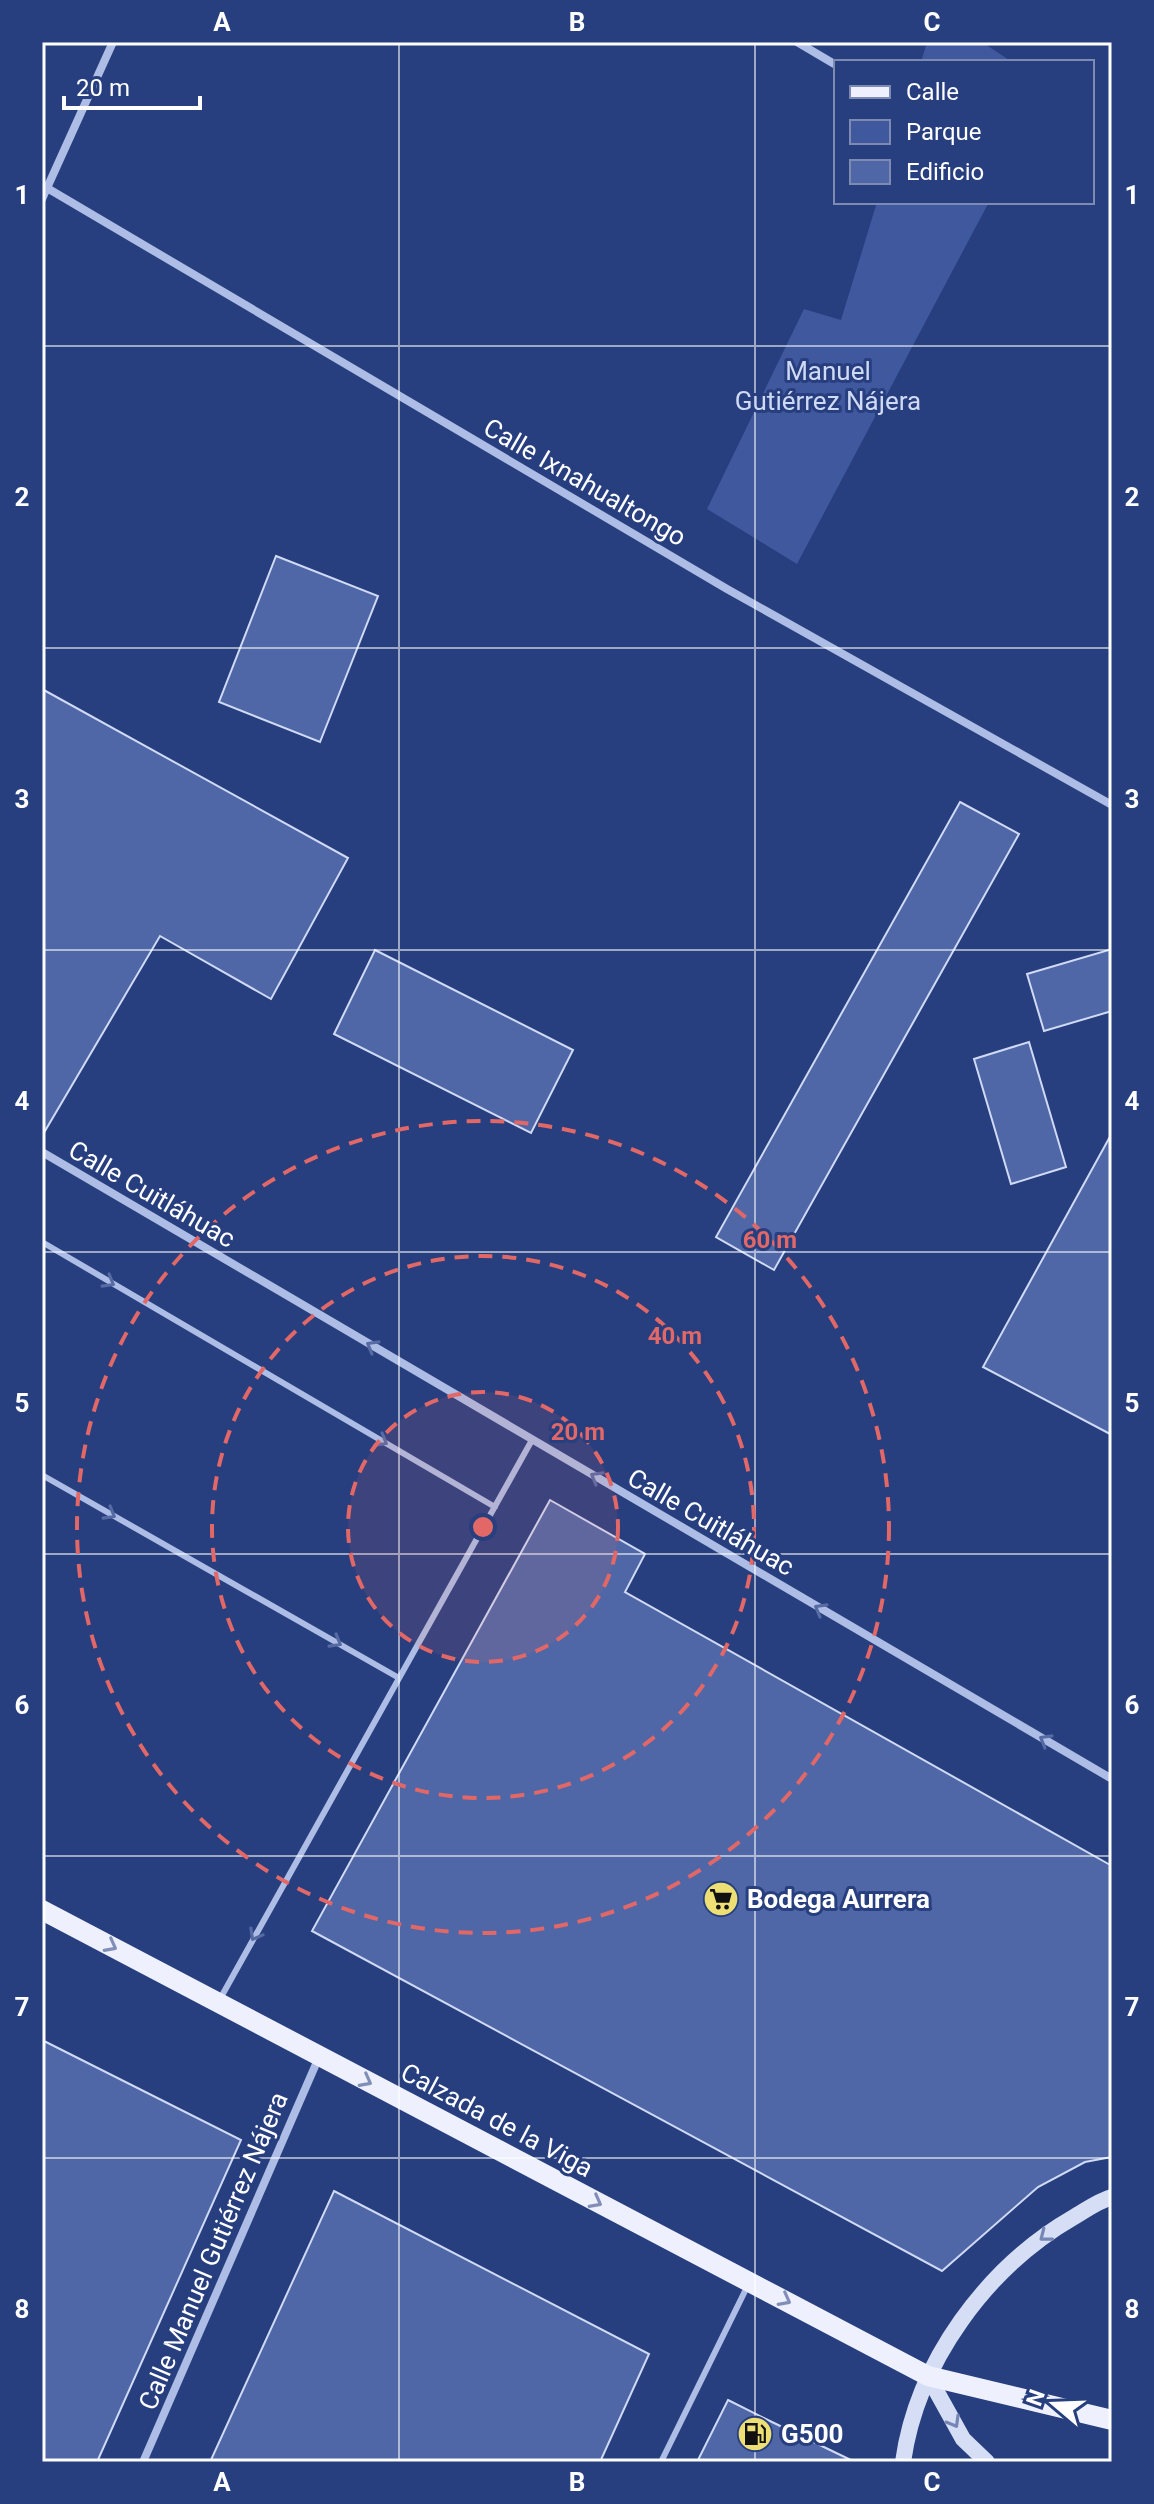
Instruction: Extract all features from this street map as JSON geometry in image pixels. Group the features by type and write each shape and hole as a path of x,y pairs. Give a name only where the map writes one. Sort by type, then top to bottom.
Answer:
{"main road":[{"name":"Calzada de la Viga","path":"42,1910 928,2376 1112,2420"}],"street":[{"path":"42,199 44,187 113,42"},
{"path":"797,42 834,64"},
{"name":"Calle Ixnahualtongo","path":"44,187 727,589 1112,805"},
{"name":"Calle Cuitláhuac","path":"42,1152 1112,1779"},
{"name":"Calle Manuel Gutiérrez Nájera","path":"143,2462 319,2057"},
{"path":"903,2462 906,2439 928,2376 984,2288 1048,2232 1112,2197"},
{"path":"928,2376 963,2439 987,2462"}],"lane":[{"path":"42,1242 495,1507"},
{"path":"218,2003 532,1440"},
{"path":"42,1475 399,1678"},
{"path":"661,2462 749,2281"}],"green space":[{"path":"927,42 982,42 1009,60 922,60"},
{"name":"Manuel Gutiérrez Nájera","path":"876,204 988,204 797,564 707,509 804,309 841,320"}],"building":[{"path":"276,556 378,596 320,742 219,702"},
{"path":"42,689 348,858 271,999 160,936 42,1136"},
{"path":"960,802 1019,834 774,1270 716,1237"},
{"path":"1112,949 1112,1011 1044,1031 1027,974"},
{"path":"375,950 573,1050 531,1133 334,1034"},
{"path":"1029,1042 1066,1167 1011,1184 974,1059"},
{"path":"1112,1133 1112,1435 983,1367"},
{"name":"Bodega Aurrera","path":"550,1500 645,1554 625,1592 1112,1866 1112,2157 1085,2162 1038,2187 942,2271 312,1931"},
{"path":"42,2040 241,2140 97,2462 42,2462"},
{"path":"334,2191 649,2354 600,2462 210,2462"},
{"name":"G500","path":"728,2400 772,2422 855,2462 697,2462"}],"place":[{"name":"Bodega Aurrera","path":"721,1899"},
{"name":"G500","path":"755,2434"}]}
